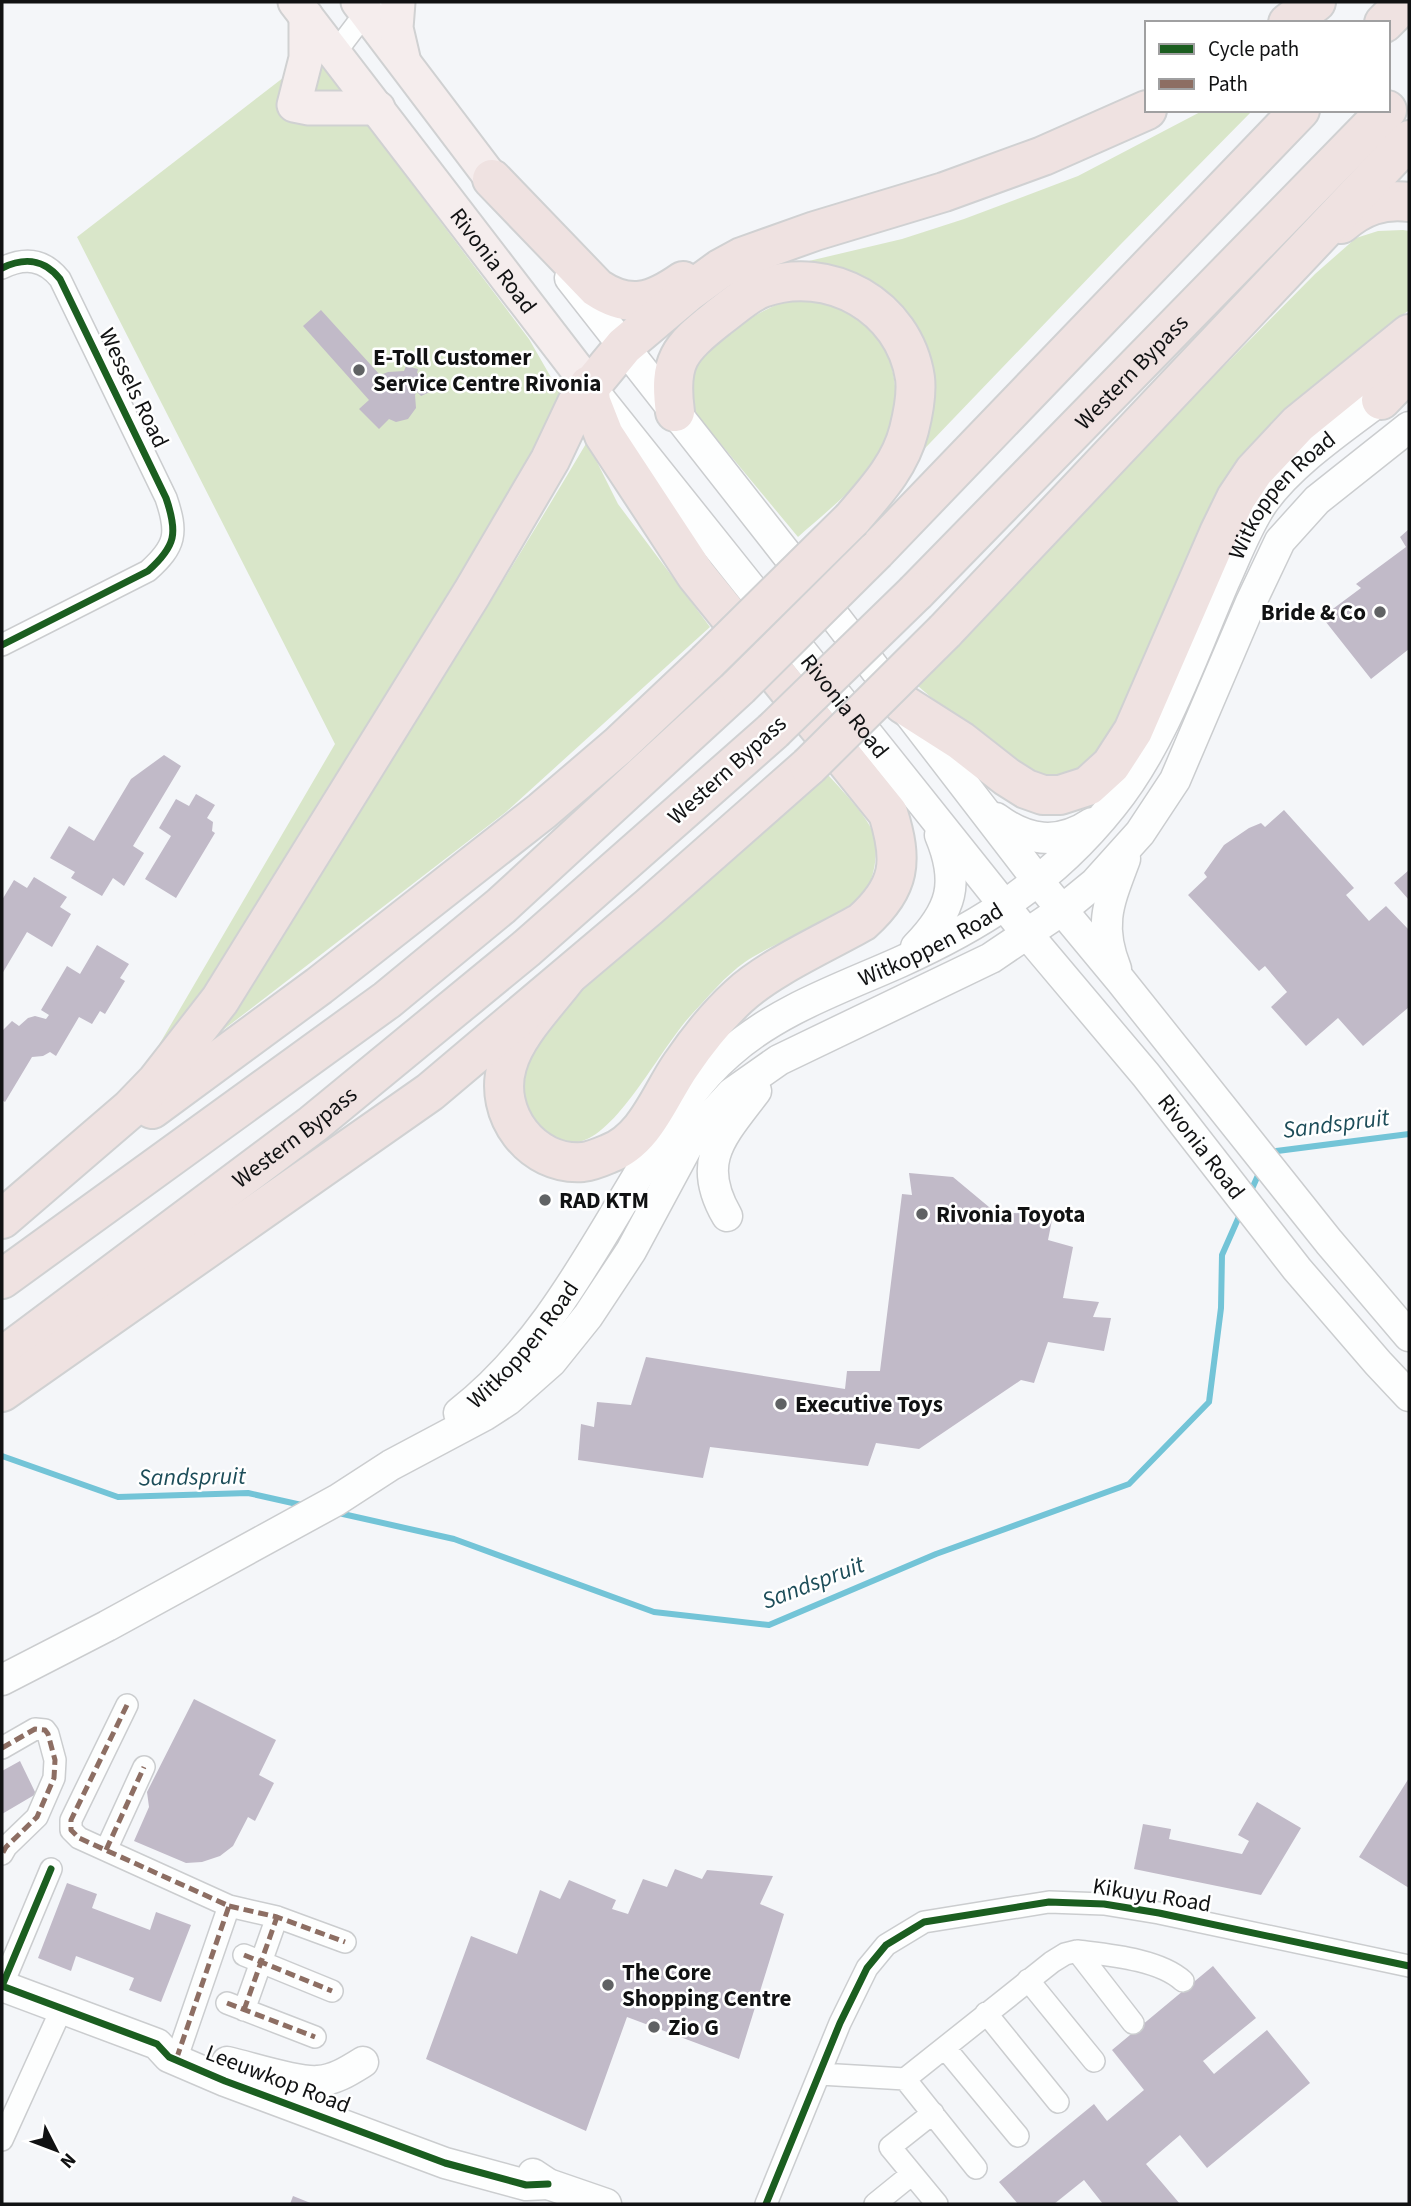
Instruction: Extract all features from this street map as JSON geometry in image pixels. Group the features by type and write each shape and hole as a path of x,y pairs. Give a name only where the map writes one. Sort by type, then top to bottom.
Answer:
{"highway":[{"path":"1291,21 1316,2"},
{"path":"1386,21 1405,2"},
{"name":"Western Bypass","path":"1390,108 1409,86"},
{"path":"11,1212 130,1109 157,1082 220,1000 472,593 550,460 577,403 589,385 624,346 687,293 742,257 944,192 1018,165 1145,111"},
{"path":"2,1279 387,1000 501,906 739,687 876,551 1298,112"},
{"name":"Western Bypass","path":"4,1378 527,948 773,731 916,593 1386,112"},
{"path":"4,1378 430,1092 566,978 809,766 945,631 1409,140"},
{"path":"492,179 597,288 611,298 626,302 646,301 660,296 734,247 785,233 814,232"},
{"path":"1290,275 1330,235 1363,208 1379,202 1409,202"},
{"path":"1253,304 1358,224 1389,215 1409,215"},
{"path":"11,1212 202,1073 470,869 618,746 852,519 878,489 899,459 909,432 915,378 908,351 899,334 885,316 867,300 830,284 804,281 781,283 761,288 746,296 686,346 673,371 671,388 675,412"},
{"path":"902,704 961,741 1007,777 1034,792 1051,795 1071,793 1096,780 1111,765 1133,731 1219,533 1236,498 1254,471 1298,425 1409,334"},
{"path":"1395,389 1409,372"},
{"path":"566,978 514,1047 503,1084 505,1105 512,1124 524,1138 538,1151 558,1159 583,1162 611,1153 626,1143 645,1124 687,1056 708,1028 740,995 757,981 862,922 876,910 886,898 896,866 897,847 888,813 696,575 604,435 591,402 589,385"}],"main road":[{"path":"398,2 396,28 405,64"},
{"name":"Rivonia Road","path":"366,5 405,64 492,179 1038,881 1329,1242 1409,1336"},
{"path":"300,9 306,58 294,105 309,108 379,108"},
{"name":"Rivonia Road","path":"300,9 755,596 1028,935 1146,1075 1297,1269 1409,1396"},
{"name":"Witkoppen Road","path":"393,1464 496,1382 529,1344 576,1280 679,1109 710,1070 734,1048 780,1017 904,960 1005,906 1073,851 1128,784 1160,729 1238,551 1263,503 1287,475 1395,389"},
{"name":"Witkoppen Road","path":"2,1680 107,1626 337,1500 393,1464 485,1415 527,1385 551,1362 588,1316 631,1251 663,1189 696,1134 732,1093 779,1060 969,971 1028,935 1095,883 1129,849 1175,780 1280,541 1317,500 1409,427"},
{"path":"984,810 1020,833 1043,839 1057,839 1074,833 1106,814"},
{"path":"904,960 934,928 944,912 951,892 950,861 931,812"},
{"path":"1121,981 1108,947 1105,921 1129,849"},
{"path":"727,1216 714,1191 712,1178 716,1153 730,1125 779,1060"},
{"name":"Leeuwkop Road","path":"2,1986 172,2050 245,2088 445,2163 526,2185 548,2184"},
{"name":"Leeuwkop Road","path":"172,2050 227,2062 525,2171 548,2184 606,2204"},
{"path":"227,2062 306,2081 339,2076 363,2062"}],"street":[{"path":"334,53 366,5"},
{"name":"Wessels Road","path":"2,268 20,262 40,262 60,279 166,498 172,516 172,540 163,557 148,570 2,645"},
{"path":"127,1705 71,1820 70,1826 75,1835 229,1906 277,1917 345,1942"},
{"path":"2,1748 35,1729 45,1730 56,1769 37,1817 15,1837 2,1854"},
{"path":"106,1850 144,1767"},
{"path":"2,1986 51,1869"},
{"name":"Kikuyu Road","path":"766,2204 855,1991 875,1957 886,1945 924,1922 1049,1902 1104,1904 1159,1913 1409,1966"},
{"path":"172,2050 229,1906"},
{"path":"277,1917 252,1959 236,2007 315,2037"},
{"path":"1077,1951 1133,2023"},
{"path":"820,2074 905,2079 1028,1980 1065,1954 1077,1951 1155,1965 1183,1980"},
{"path":"252,1959 332,1991"},
{"path":"1028,1980 1094,2061"},
{"path":"2,2140 62,2008"},
{"path":"986,2013 1058,2102"},
{"path":"945,2048 1018,2136"},
{"path":"905,2079 976,2168"},
{"path":"933,2113 890,2147 937,2204"},
{"path":"875,2204 912,2174"}],"green space":[{"path":"314,54 529,339 560,393 561,412 278,890 139,1079 335,744 77,237"},
{"path":"1200,112 1251,112 907,467 929,374 792,265 902,239 1078,176"},
{"path":"1378,231 1409,231 1409,310 1309,391 1108,742 1090,761 1075,771 1058,776 1034,772 997,751 911,680 1103,478 1226,364 1315,274 1356,238"},
{"path":"806,299 842,307 868,324 888,356 896,393 891,430 876,460 845,495 798,537 686,402 692,370 708,350 747,320 773,306"},
{"path":"587,442 618,504 710,627 506,812 214,1037 450,667"},
{"path":"823,769 859,810 874,836 875,863 867,888 844,909 758,954 731,974 680,1028 626,1104 596,1134 570,1143 536,1133 509,1069 534,1031"}],"building":[{"name":"E-Toll Customer Service Centre Rivonia","path":"321,310 380,375 404,371 406,366 418,369 417,373 434,390 421,396 417,392 416,408 408,419 396,422 389,419 379,429 359,409 369,400 303,326"},
{"path":"1409,529 1409,649 1371,679 1322,617 1361,588 1356,584 1406,547 1400,537"},
{"path":"164,755 181,766 133,846 144,853 124,886 113,878 102,896 71,878 75,872 50,858 69,826 94,841 131,779"},
{"path":"196,794 215,805 207,818 213,822 212,831 215,833 176,898 145,879 171,836 159,828 176,799 189,806"},
{"path":"1284,810 1354,888 1346,895 1369,921 1386,906 1409,930 1409,1007 1363,1046 1338,1018 1306,1046 1271,1007 1287,992 1265,966 1259,971 1188,895 1207,877 1204,873 1224,845 1249,828 1261,823 1265,827"},
{"path":"1409,870 1409,900 1394,883"},
{"path":"34,877 67,897 60,907 71,914 52,947 27,932 2,974 2,900 14,880 27,888"},
{"path":"97,945 129,964 120,978 125,981 105,1014 100,1011 92,1024 79,1017 56,1056 50,1052 32,1057 5,1102 2,1100 2,1031 12,1021 19,1026 35,1016 46,1019 49,1015 41,1010 67,966 80,974"},
{"path":"909,1173 953,1177 995,1212 1053,1215 1048,1240 1073,1247 1063,1298 1099,1302 1093,1317 1111,1318 1104,1351 1048,1342 1034,1383 1021,1380 919,1449 876,1443 868,1466 710,1447 703,1478 578,1460 581,1424 594,1427 597,1402 631,1405 646,1357 845,1389 847,1371 880,1371 902,1194 912,1195"},
{"path":"194,1699 276,1740 259,1775 274,1783 255,1821 248,1817 233,1846 220,1856 202,1862 186,1863 134,1841 149,1807 147,1792"},
{"path":"20,1761 36,1794 2,1814 2,1771"},
{"path":"1409,1778 1409,1888 1359,1857"},
{"path":"1257,1802 1301,1828 1261,1895 1134,1869 1143,1824 1171,1829 1169,1839 1242,1854 1249,1841 1238,1835"},
{"name":"The Core Shopping Centre","path":"675,1869 702,1879 707,1870 773,1876 760,1904 784,1914 739,2059 627,2017 586,2131 426,2059 471,1936 517,1954 540,1890 560,1899 569,1880 616,1900 612,1909 628,1914 643,1879 667,1887"},
{"path":"67,1883 97,1894 92,1908 150,1930 156,1912 191,1925 161,2002 129,1990 134,1978 76,1956 71,1971 38,1958"},
{"path":"1213,1966 1256,2018 1203,2061 1214,2074 1267,2030 1310,2083 1207,2168 1180,2135 1146,2164 1180,2204 1103,2204 1084,2180 1054,2204 1018,2204 999,2182 1094,2104 1107,2121 1144,2090 1112,2050"},
{"path":"293,2196 313,2204 290,2204"}],"waterway":[{"name":"Sandspruit","path":"1269,1152 1409,1134"},
{"name":"Sandspruit","path":"1250,1193 1260,1171"},
{"name":"Sandspruit","path":"334,1512 454,1539 654,1612 769,1625 936,1554 1129,1484 1209,1402 1221,1308 1222,1255 1241,1212"},
{"name":"Sandspruit","path":"2,1456 118,1497 248,1493 306,1506"}],"marked path":[{"path":"127,1705 71,1820 71,1830 79,1838 229,1906 176,2060"},
{"path":"2,1748 35,1729 45,1730 55,1760 54,1778 37,1817 2,1854"},
{"path":"106,1850 144,1767"},
{"path":"229,1906 277,1917 345,1942"},
{"path":"244,2010 277,1917"},
{"path":"244,1955 332,1991"},
{"path":"227,2003 315,2037"}],"cycle path":[{"path":"2,268 19,262 34,262 47,267 60,279 166,498 173,530 169,546 148,571 2,645"},
{"path":"51,1869 2,1986 157,2044 169,2057 225,2081 445,2163 526,2185 548,2184"},
{"path":"766,2204 840,2023 867,1968 886,1945 924,1922 1049,1902 1104,1904 1159,1913 1409,1966"}],"place":[{"name":"E-Toll Customer Service Centre Rivonia","path":"359,370"},
{"name":"Bride & Co","path":"1380,612"},
{"name":"RAD KTM","path":"545,1200"},
{"name":"Rivonia Toyota","path":"922,1214"},
{"name":"Executive Toys","path":"781,1404"},
{"name":"The Core Shopping Centre","path":"608,1985"},
{"name":"Zio G","path":"654,2027"}]}
